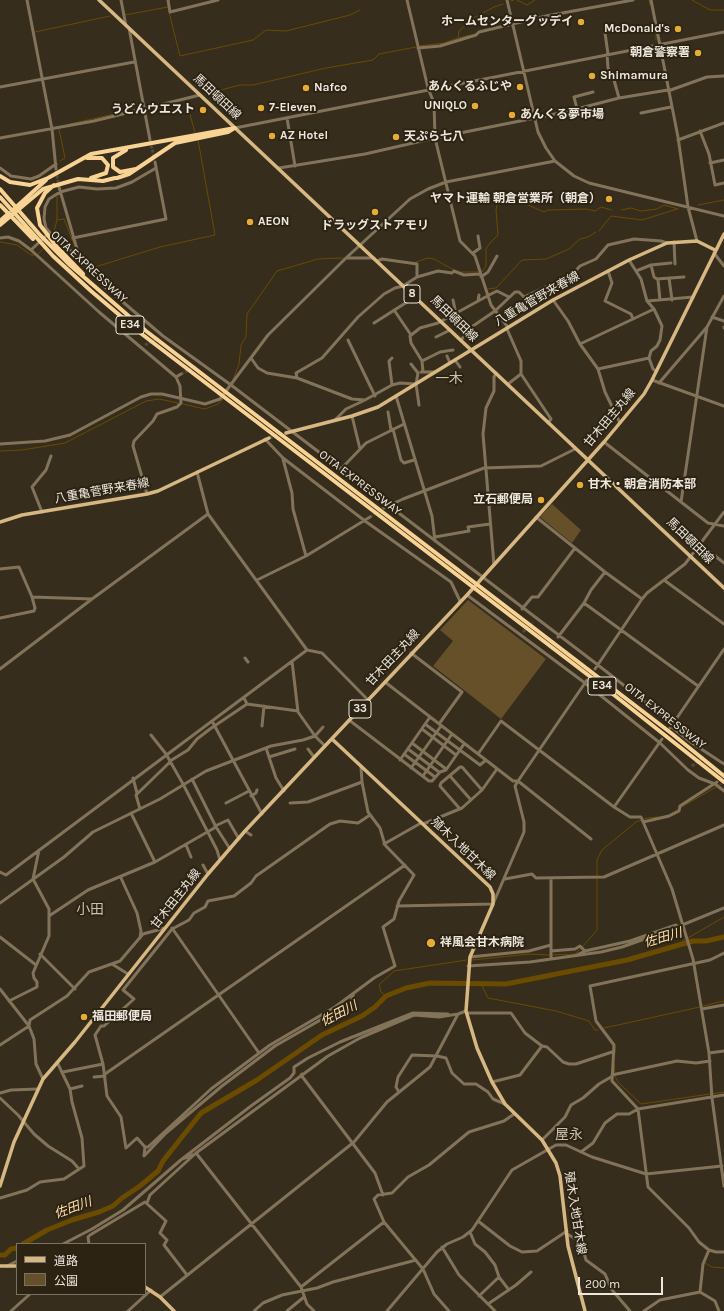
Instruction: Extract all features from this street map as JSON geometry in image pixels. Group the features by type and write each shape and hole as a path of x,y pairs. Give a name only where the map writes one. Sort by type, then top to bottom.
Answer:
{"highway":[{"path":"0,176 10,182 30,185 48,178 91,154 235,128"},
{"path":"0,225 37,194 54,185 78,179 103,181 129,174 175,143 228,132 235,128"},
{"path":"132,147 113,158 113,167 120,172 138,169"},
{"path":"82,158 102,158 108,165 106,173 87,179"},
{"path":"0,221 48,178"},
{"path":"53,252 43,231 37,208 45,193 54,185"},
{"name":"OITA EXPRESSWAY","path":"0,189 19,219 116,313 480,590 724,782"},
{"name":"OITA EXPRESSWAY","path":"0,197 11,207"},
{"path":"0,205 19,219"},
{"name":"OITA EXPRESSWAY","path":"53,252 217,390"},
{"name":"OITA EXPRESSWAY","path":"480,590 671,733 724,776"}],"main road":[{"name":"馬田頓田線","path":"99,0 442,321 575,449 692,556 724,588"},
{"name":"甘木田主丸線","path":"0,1186 6,1161 43,1079 75,1042 208,874 245,831 467,595 604,442 644,394 724,234"},
{"name":"八重亀菅野来春線","path":"286,433 352,416 378,407 553,300 629,260 667,243 697,240"},
{"path":"697,240 715,252"},
{"name":"八重亀菅野来春線","path":"0,522 42,512 147,494 197,472 267,438"},
{"name":"殖木入地甘木線","path":"332,739 490,887 493,894 494,904 470,957 468,967 466,1012 477,1048 492,1082 505,1104 542,1140 560,1176 568,1246 585,1311"},
{"path":"0,1266 16,1266"},
{"path":"146,1288 160,1297 174,1311"}],"street":[{"path":"27,0 52,129 56,170"},
{"path":"121,0 128,27 150,140"},
{"path":"168,0 170,12 218,0"},
{"path":"407,0 428,89 434,104 435,138 460,241 473,253 495,311 507,328 521,361 521,374 551,419 548,423"},
{"path":"507,0 534,118 542,142 555,161 574,176 589,183 724,216"},
{"path":"418,47 440,46 476,35 479,32 512,23 633,0"},
{"path":"651,0 678,140 688,207 697,240"},
{"path":"605,32 608,68 614,80 619,98"},
{"path":"235,128 724,32"},
{"path":"0,87 134,62"},
{"path":"279,168 365,154 577,109 619,98 668,90 707,77 724,76"},
{"path":"577,109 574,97 593,92"},
{"path":"0,138 58,128 143,110 200,95"},
{"path":"641,113 671,107"},
{"path":"287,118 295,166"},
{"path":"678,140 724,123"},
{"path":"700,131 715,185 724,183"},
{"path":"710,163 724,160"},
{"path":"0,444 45,441 70,436 141,397 151,394 162,394 205,404 220,399 268,335 346,258 410,200 428,188 446,182 555,161"},
{"path":"73,238 166,219 155,162"},
{"path":"0,168 11,176 31,179 56,164"},
{"path":"156,168 132,182 116,188 96,189 78,187 60,192 50,199 45,207 44,219 49,232 77,252 104,286 161,337 231,386 340,470 435,539 558,637 673,724 673,728 687,739 724,764"},
{"path":"59,187 77,252"},
{"path":"31,250 49,232"},
{"path":"473,253 480,248 478,236"},
{"path":"0,238 8,237 19,241 31,250 99,312 144,346 176,377 180,386 182,399 181,403 177,408 158,414 134,440 133,446 147,494"},
{"path":"461,340 473,326 495,311 517,291 524,297 556,282 569,279 580,266 594,260 610,244 634,240 661,241 667,243"},
{"path":"674,242 675,264"},
{"path":"715,252 724,266"},
{"path":"297,378 296,374 322,358 358,317 384,294 395,288 404,286 417,277 438,271 452,273 454,271 464,275 488,272 497,256"},
{"path":"346,258 382,259 417,264 417,277"},
{"path":"629,260 643,284 647,301 654,309 662,328 660,340 657,346 651,351 649,358 653,369 656,371"},
{"path":"636,271 651,265 671,263"},
{"path":"651,265 654,277 658,280 660,300"},
{"path":"608,271 612,282 605,301 631,314 633,319"},
{"path":"658,280 684,277"},
{"path":"669,278 672,300"},
{"path":"410,335 420,328 442,321 456,314 497,291 509,297"},
{"path":"478,301 479,295"},
{"path":"660,383 707,327 724,296"},
{"path":"374,323 415,297"},
{"path":"647,301 693,297"},
{"path":"453,300 456,314"},
{"path":"553,300 568,321 580,344 598,369 604,392 620,423"},
{"path":"580,344 654,309"},
{"path":"394,310 410,335 411,343 422,361 422,372"},
{"path":"712,317 724,321"},
{"path":"681,502 707,327"},
{"path":"436,337 450,330"},
{"path":"348,340 375,396"},
{"path":"422,361 440,352 453,350"},
{"path":"447,356 450,363"},
{"path":"251,358 258,368 267,373 297,378 352,399 365,400"},
{"path":"392,358 389,361 392,385"},
{"path":"598,369 649,358"},
{"path":"455,360 460,367"},
{"path":"411,364 418,373 416,384 419,405"},
{"path":"418,373 435,372"},
{"path":"494,565 484,468 483,434 486,408 494,391 494,377 496,373"},
{"path":"176,377 181,374"},
{"path":"508,384 521,374"},
{"path":"652,380 724,406"},
{"path":"335,420 346,409 375,396 392,385 400,383 416,384"},
{"path":"396,396 432,516 435,539"},
{"path":"388,412 401,460 404,462 414,460"},
{"path":"352,416 360,449"},
{"path":"340,470 366,443 404,424"},
{"path":"267,438 283,458 365,521 451,582 460,601"},
{"path":"604,442 681,502 714,525 724,526"},
{"path":"384,508 484,468 541,466 575,449"},
{"path":"42,512 32,487 46,470 51,456"},
{"path":"283,458 292,493 293,509 306,556"},
{"path":"197,472 208,514 307,650 322,653 368,700"},
{"path":"595,669 642,599 685,564 724,512"},
{"path":"0,663 1,669 92,599 208,514"},
{"path":"257,580 306,556 370,517"},
{"path":"536,517 605,572 642,599"},
{"path":"435,539 469,531 468,527 490,524"},
{"path":"700,544 724,563"},
{"path":"522,609 532,597 538,597 574,548"},
{"path":"0,569 18,567 32,597 35,608 34,611 0,618"},
{"path":"558,637 605,572"},
{"path":"664,580 724,624"},
{"path":"467,595 520,637 586,682 660,743 688,770 699,778 717,785 724,791"},
{"path":"32,597 92,599"},
{"path":"584,603 698,686"},
{"path":"533,622 535,618"},
{"path":"520,637 524,632"},
{"path":"670,728 724,649"},
{"path":"0,872 6,875 133,778 244,698 307,650"},
{"path":"411,768 462,692 412,653"},
{"path":"245,658 248,662"},
{"path":"292,661 298,711 315,736 325,746"},
{"path":"385,682 464,744 513,780 518,781 591,839"},
{"path":"397,906 494,904 524,832 524,822 515,786 586,682"},
{"path":"244,698 248,704"},
{"path":"137,793 170,762 188,750 197,739 248,704 298,711"},
{"path":"262,726 264,706"},
{"path":"224,712 228,717"},
{"path":"400,760 430,717"},
{"path":"349,720 400,760 430,781 439,772 446,769 464,744"},
{"path":"212,721 262,814"},
{"path":"478,754 501,721 614,807 630,817 643,820 669,816 679,808 717,785"},
{"path":"425,724 480,765 486,760"},
{"path":"207,725 210,729"},
{"path":"0,903 64,857 93,832 140,809 192,779 232,760 281,743 295,743 315,736 323,727"},
{"path":"422,729 456,755"},
{"path":"423,776 452,734"},
{"path":"151,735 166,754 183,784 217,850 220,860"},
{"path":"614,807 662,739"},
{"path":"412,743 446,769"},
{"path":"266,748 276,778 284,791"},
{"path":"268,757 295,749"},
{"path":"308,749 314,757"},
{"path":"408,749 439,772"},
{"path":"404,754 435,777"},
{"path":"688,770 692,766"},
{"path":"145,1147 148,1147 210,1090 260,1053 355,993 374,978 395,966 383,928 394,919 397,906 414,877 413,872 384,844 380,828 370,815 362,782 361,767"},
{"path":"460,809 440,786 441,783 462,767 482,790"},
{"path":"384,844 422,823 460,809 482,790 498,769"},
{"path":"450,776 471,800"},
{"path":"133,778 140,809"},
{"path":"192,779 216,826 230,849"},
{"path":"290,803 308,802 362,782"},
{"path":"252,796 257,790"},
{"path":"226,803 249,791"},
{"path":"131,813 155,862"},
{"path":"355,993 350,1003 275,1046 222,1086 166,1134 144,1156 145,1147 137,1138 126,1147 121,1117 107,1096 103,1064 95,1036 97,1030 101,1026 104,1026 134,999 123,990 172,928 189,920 194,913 205,907 208,901 234,896 251,883 256,876 330,824 340,821 358,823 370,815"},
{"path":"49,916 88,890 116,878 121,878 155,862 228,820 239,839"},
{"path":"643,820 672,889 693,961 709,1053 712,1098 723,1166 724,1186"},
{"path":"504,879 532,874 536,878 604,877 724,825"},
{"path":"245,831 251,835"},
{"path":"186,845 191,857"},
{"path":"9,1001 37,987 37,982 33,975 40,954 49,936 49,916 47,905 33,878 39,850"},
{"path":"203,865 208,874"},
{"path":"94,1077 105,1075 405,865"},
{"path":"121,878 138,913 141,931 140,938"},
{"path":"551,878 551,955"},
{"path":"551,955 577,956 622,947 724,908"},
{"path":"169,924 260,1053"},
{"path":"577,956 585,951 630,941 683,924"},
{"path":"0,1045 29,1026 30,1020 75,989 89,972 123,960 140,938 148,933 165,928"},
{"path":"654,936 659,931"},
{"path":"0,937 36,965"},
{"path":"470,957 529,951 551,945"},
{"path":"468,967 530,962 581,947 585,951"},
{"path":"724,953 710,960 693,961 590,986 596,1021 614,1045 612,1052 611,1076 615,1086 638,1108 648,1187 689,1228 699,1242 708,1250 724,1252"},
{"path":"40,954 75,989"},
{"path":"112,964 128,974"},
{"path":"0,989 29,1026 34,1040 36,1064 43,1079"},
{"path":"702,1009 724,1004"},
{"path":"147,1203 150,1195 196,1153 302,1073 360,1038 414,1015 438,1017 466,1012 510,1013 525,1033 542,1046 547,1047 563,1062 569,1064 576,1064 612,1052"},
{"path":"65,1243 92,1229 123,1210 182,1159 294,1073 296,1066 326,1049 412,1013 456,1014"},
{"path":"160,1297 354,1142 383,1106 428,1070 437,1056 456,1014"},
{"path":"492,1082 520,1075 542,1046"},
{"path":"709,1053 724,1051"},
{"path":"400,1092 396,1087 398,1077 412,1055 437,1056 446,1058 452,1073 464,1084 476,1084 488,1092 494,1099 505,1104"},
{"path":"0,1198 29,1188 40,1182 64,1179 84,1166 85,1161 79,1124 72,1102 70,1089 57,1061"},
{"path":"542,1140 565,1117 571,1105 583,1098 611,1076 677,1062 696,1063 710,1061"},
{"path":"63,1072 103,1064"},
{"path":"294,1073 302,1073"},
{"path":"302,1073 301,1075 354,1142 375,1173 383,1195"},
{"path":"70,1089 82,1086"},
{"path":"0,1093 11,1090 38,1089"},
{"path":"581,1152 593,1143 604,1123 613,1116 622,1113 632,1113 638,1108 724,1095"},
{"path":"0,1098 39,1138 48,1146 72,1161 79,1170"},
{"path":"450,1311 434,1294 423,1269 384,1222 374,1199 376,1196 392,1193 408,1177 429,1165 470,1132 504,1121 514,1114"},
{"path":"387,1311 442,1247 464,1237 470,1232 512,1170 556,1145 566,1145 626,1169 646,1174 723,1166"},
{"path":"182,1159 196,1153"},
{"path":"196,1153 301,1287 307,1304 314,1311"},
{"path":"89,1243 88,1237 90,1235 143,1202 147,1203 166,1221 160,1233 167,1240 164,1245 187,1275"},
{"path":"478,1221 510,1246 522,1252 537,1251 567,1233 580,1242 586,1260 605,1274 614,1293 630,1311"},
{"path":"301,1287 384,1222"},
{"path":"470,1232 476,1246 485,1252 495,1265 499,1277 509,1290"},
{"path":"442,1247 459,1274 495,1311"},
{"path":"700,1292 703,1264 708,1250"},
{"path":"254,1311 274,1298 303,1292 333,1282 416,1260"},
{"path":"7,1266 16,1262"},
{"path":"488,1304 509,1290 531,1272"},
{"path":"479,1296 499,1277"},
{"path":"146,1295 151,1290"},
{"path":"644,1311 660,1300 700,1292 716,1301 719,1311"},
{"path":"11,1311 29,1295"},
{"path":"128,1311 146,1295"},
{"path":"287,1311 304,1297"}],"green space":[{"path":"552,504 581,530 572,543 540,517"},
{"path":"468,600 546,659 501,719 433,666 453,641 440,630"}],"waterway":[{"path":"517,0 527,5 535,0"},
{"path":"649,0 650,5"},
{"path":"692,0 710,10 724,10"},
{"path":"419,46 444,43 458,38 459,31 474,18 494,7 503,4"},
{"path":"125,15 168,7"},
{"path":"169,12 180,56 253,40 266,30 286,31 350,15 360,10"},
{"path":"35,32 110,16"},
{"path":"656,32 656,40"},
{"path":"459,38 470,35"},
{"path":"206,94 240,85 253,85 326,68 373,60 379,54 416,47"},
{"path":"187,103 195,133"},
{"path":"70,124 137,109"},
{"path":"59,129 65,158 60,161"},
{"path":"78,251 95,267 160,247 215,235 198,140"},
{"path":"461,272 482,272 486,266 486,249 498,235 496,210 499,195 503,194 544,212 548,210 586,209 595,211 601,207 612,210"},
{"path":"53,235 57,220 57,196"},
{"path":"698,205 724,200"},
{"path":"621,210 631,208 641,211 657,209 664,205 678,209"},
{"path":"599,231 611,216 642,220 677,209"},
{"path":"57,220 64,219 76,249"},
{"path":"488,289 496,288 522,260 546,259 569,249 580,239 588,237 596,232"},
{"path":"0,242 17,245 31,255 35,255"},
{"path":"38,254 44,248"},
{"path":"233,380 239,364 241,345 246,337 247,314 277,271 318,259 343,258"},
{"path":"416,262 428,258 434,259 454,270"},
{"path":"0,451 22,450 65,443 146,401 159,399 178,403"},
{"path":"183,404 205,409 218,404 223,399"},
{"path":"680,808 721,784"},
{"path":"670,814 677,810"},
{"path":"597,876 597,860 602,850 636,822 647,818 659,817"},
{"path":"583,946 597,930 597,879"},
{"path":"688,938 724,917"},
{"name":"佐田川","path":"25,1243 47,1230 113,1206 158,1171 163,1161 201,1113 257,1080 322,1035 362,1016 375,1007 386,996 406,988 430,983 506,984 627,960 693,941 706,941 724,937"},
{"name":"佐田川","path":"678,945 685,939"},
{"path":"552,955 575,954 581,948"},
{"path":"472,960 529,954 549,955"},
{"path":"386,996 381,992 379,985 394,971 467,960"},
{"path":"481,984 488,998 556,1011 589,1021 595,1030 598,1030"},
{"path":"703,1006 724,1001"},
{"path":"604,1028 700,1007"},
{"path":"615,1046 615,1053"},
{"path":"614,1064 615,1073"},
{"path":"615,1076 618,1082 641,1104 724,1092"},
{"name":"佐田川","path":"0,1255 5,1255 11,1249 16,1248"},
{"path":"705,1263 712,1267 724,1268"}],"tunnel":[{"path":"150,141 154,157"},
{"path":"56,171 59,186"},
{"path":"145,345 159,338"},
{"path":"181,374 197,366"},
{"path":"269,438 286,433"},
{"path":"370,517 382,509"},
{"path":"523,632 533,622"},
{"path":"692,766 704,757"}],"place":[{"name":"ホームセンターグッデイ","path":"581,22"},
{"name":"McDonald's","path":"678,29"},
{"name":"朝倉警察署","path":"698,53"},
{"name":"Shimamura","path":"592,76"},
{"name":"あんくるふじや","path":"520,87"},
{"name":"Nafco","path":"306,88"},
{"name":"UNIQLO","path":"475,106"},
{"name":"7-Eleven","path":"261,108"},
{"name":"うどんウエスト","path":"203,110"},
{"name":"あんくる夢市場","path":"512,115"},
{"name":"AZ Hotel","path":"272,136"},
{"name":"天ぷら七八","path":"396,137"},
{"name":"ヤマト運輸 朝倉営業所（朝倉）","path":"609,199"},
{"name":"ドラッグストアモリ","path":"375,212"},
{"name":"AEON","path":"250,222"},
{"name":"甘木・朝倉消防本部","path":"580,485"},
{"name":"立石郵便局","path":"541,500"},
{"name":"祥風会甘木病院","path":"431,943"},
{"name":"福田郵便局","path":"84,1017"}],"district":[{"name":"一木","path":"449,379"},
{"name":"小田","path":"90,910"},
{"name":"屋永","path":"569,1135"}]}
